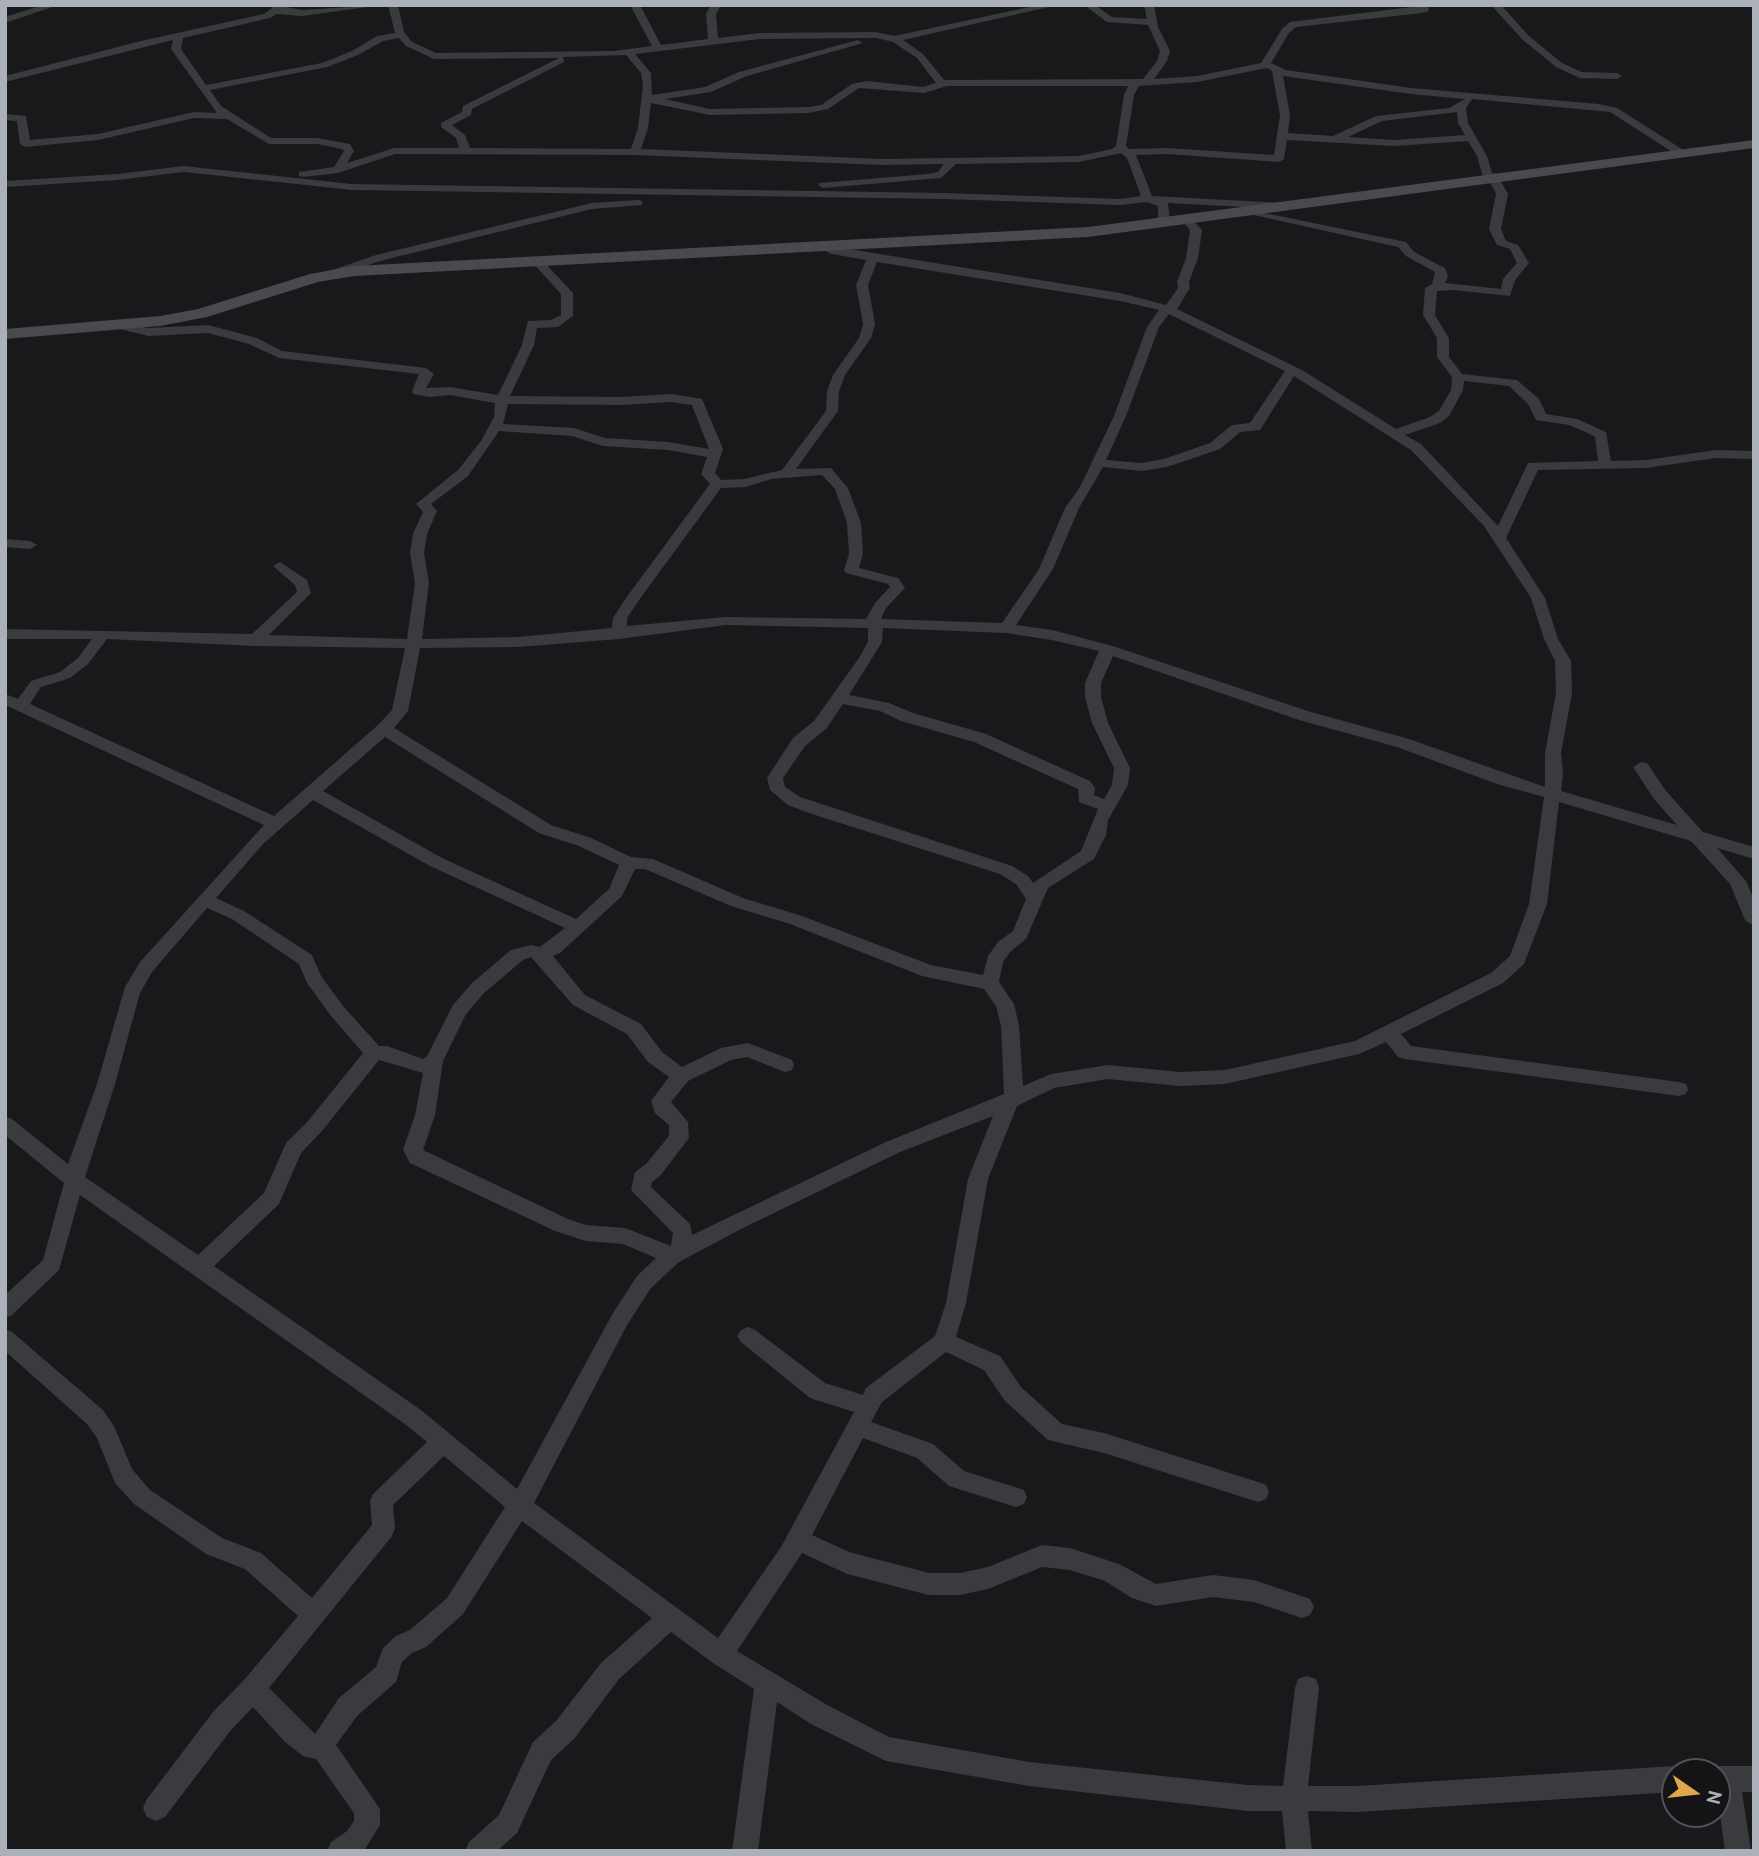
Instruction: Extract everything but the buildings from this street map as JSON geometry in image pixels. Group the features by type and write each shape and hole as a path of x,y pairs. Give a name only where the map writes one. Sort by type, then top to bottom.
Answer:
{"street":[{"path":"5,20 52,5"},
{"path":"5,79 280,8 302,13 377,5"},
{"path":"393,5 398,29 409,44 434,56 629,53 713,40 863,34 895,39 920,56 936,78 946,83"},
{"path":"635,5 659,49"},
{"path":"713,40 711,14 716,5"},
{"path":"648,99 707,90 764,68 850,44 895,39 1053,5"},
{"path":"1089,5 1110,20 1152,22"},
{"path":"1124,150 1129,95 1162,61 1165,51 1152,22 1149,5"},
{"path":"1265,65 1285,31 1293,24 1426,9 1423,5"},
{"path":"1496,5 1526,38 1559,65 1580,75 1617,76"},
{"path":"205,88 324,65 348,56 380,38 403,35"},
{"path":"178,36 176,49 217,108 275,143 317,141 346,146 349,150 339,167"},
{"path":"629,53 646,74 648,99 635,152"},
{"path":"465,150 461,137 445,125 467,113 467,108 506,91 565,56"},
{"path":"648,99 710,112 808,110 824,107 856,86 867,84 924,90 946,83 1141,82 1197,79 1265,65 1284,74 1411,91 1613,110 1681,153"},
{"path":"247,175 322,173 394,150 635,152 881,162 1079,159 1124,150 1279,159 1285,115 1277,69"},
{"path":"1335,140 1339,135 1380,118 1451,111 1461,107 1473,96"},
{"path":"1438,285 1506,293 1509,279 1522,263 1514,247 1501,243 1495,229 1502,194 1463,124 1461,107"},
{"path":"5,117 22,118 25,144 116,134 194,115 229,116"},
{"path":"1281,136 1395,143 1470,138"},
{"path":"316,277 393,267 1047,235 1164,223 1490,176 1754,144"},
{"path":"1124,150 1132,157 1138,180 1148,199 1163,204 1164,223"},
{"path":"765,194 811,187 928,177 941,174 953,161"},
{"path":"5,184 117,177 176,169 352,187 1120,202 1148,199 1284,206"},
{"path":"5,334 120,325 201,313 380,257 592,206 680,200 696,194"},
{"path":"1248,211 1402,244 1410,254 1441,270 1438,285 1429,293 1429,316 1443,338 1443,357 1458,377 1457,390 1444,413 1435,419 1394,433"},
{"path":"1006,628 1046,569 1067,518 1098,463 1136,376 1153,327 1184,288 1183,282 1195,247 1196,230 1187,220"},
{"path":"323,1746 348,1707 387,1674 391,1656 404,1644 418,1639 455,1606 569,1420 620,1319 644,1282 676,1254 893,1147 1011,1100 1051,1081 1108,1072 1180,1079 1225,1077 1337,1053 1390,1033 1497,978 1518,959 1538,904 1555,773 1553,753 1564,693 1563,661 1551,639 1538,598 1489,523 1416,447 1292,370 1168,309 1120,297 836,252 822,246"},
{"path":"785,475 832,411 833,391 839,375 865,338 869,324 862,285 873,257"},
{"path":"5,1309 52,1264 73,1179 106,1084 131,992 146,967 274,823 384,729 400,711 414,643 422,583 417,554 420,534 430,511 423,504 463,473 495,427 502,400 528,345 532,324 554,324 567,316 567,292 538,262"},
{"path":"120,325 148,332 208,329 253,341 279,354 422,371 428,374 418,391 437,394 450,391 502,400 593,402 671,398 697,402 709,424 715,454 708,474 717,484 746,483 769,475 820,470 835,479 854,523 856,554 851,570 892,581 898,588 880,606 873,620 875,642 839,698 820,725 799,742 775,778 778,790 794,801 815,809 1006,870 1022,880 1034,897"},
{"path":"1098,463 1142,467 1167,463 1215,446 1237,428 1255,427 1292,370"},
{"path":"1458,377 1513,383 1534,402 1541,417 1572,422 1595,431 1601,435 1605,465"},
{"path":"495,427 574,432 603,442 668,446 715,454"},
{"path":"1499,538 1528,471 1533,466 1646,464 1716,454 1754,455"},
{"path":"619,634 620,618 626,608 712,495 717,484"},
{"path":"5,543 30,545"},
{"path":"254,641 304,593 302,583 280,566"},
{"path":"5,634 103,634 254,641 414,643 518,642 619,634 726,621 1006,628 1052,635 1108,649 1305,716 1403,743 1503,780 1551,792 1698,839 1754,853"},
{"path":"103,634 83,661 65,675 36,684 13,701 274,823"},
{"path":"990,983 994,961 1004,947 1020,935 1041,884 1088,855 1120,785 1122,768 1100,723 1093,697 1093,683 1108,649"},
{"path":"839,698 884,707 907,717 980,738 1084,785 1087,788 1085,798 1108,807"},
{"path":"384,729 545,829 584,842 629,863 647,863 737,902 796,920 928,971 990,983 1005,1004 1010,1026 1011,1100 978,1179 956,1303 944,1341 874,1395 856,1426 823,1497 798,1540 721,1655"},
{"path":"1641,767 1698,839 1737,881 1754,920"},
{"path":"311,792 436,862 576,926"},
{"path":"541,954 554,948 616,892 629,863"},
{"path":"206,901 238,915 306,960 313,978 337,1011 374,1053"},
{"path":"676,1254 625,1236 586,1233 562,1225 417,1157 413,1150 425,1115 434,1061 459,1010 478,988 517,955 531,951 541,954 579,1000 634,1029 655,1057 681,1076"},
{"path":"1390,1033 1405,1052 1419,1055 1679,1089"},
{"path":"676,1254 683,1230 641,1190 642,1178 653,1170 678,1138 678,1122 662,1108 661,1101 681,1076 711,1059 748,1050 785,1065"},
{"path":"200,1266 272,1198 293,1148 316,1126 374,1053 387,1053 425,1066 434,1061"},
{"path":"5,1124 73,1179 200,1266 443,1442 519,1505 721,1655 886,1749 1029,1774 1235,1797 1357,1799 1661,1780"},
{"path":"748,1336 818,1391 867,1406"},
{"path":"5,1338 95,1418 106,1433 123,1476 142,1497 214,1546 253,1561 313,1614"},
{"path":"944,1341 992,1363 1013,1394 1056,1433 1104,1443 1258,1492"},
{"path":"856,1426 925,1451 957,1479 1016,1497"},
{"path":"156,1808 222,1721 253,1689 384,1528 381,1501 443,1442"},
{"path":"798,1540 847,1563 876,1568 929,1584 960,1584 988,1578 1042,1556 1070,1559 1111,1572 1140,1590 1156,1595 1213,1586 1254,1591 1302,1607"},
{"path":"478,1851 508,1824 542,1751 565,1730 610,1671 671,1616"},
{"path":"745,1851 767,1683"},
{"path":"1299,1851 1294,1799 1307,1688"},
{"path":"253,1689 294,1733 312,1747 323,1746"},
{"path":"323,1746 367,1809 367,1825 356,1840 340,1851"},
{"path":"1731,1779 1754,1779"},
{"path":"1731,1804 1738,1851"}]}
